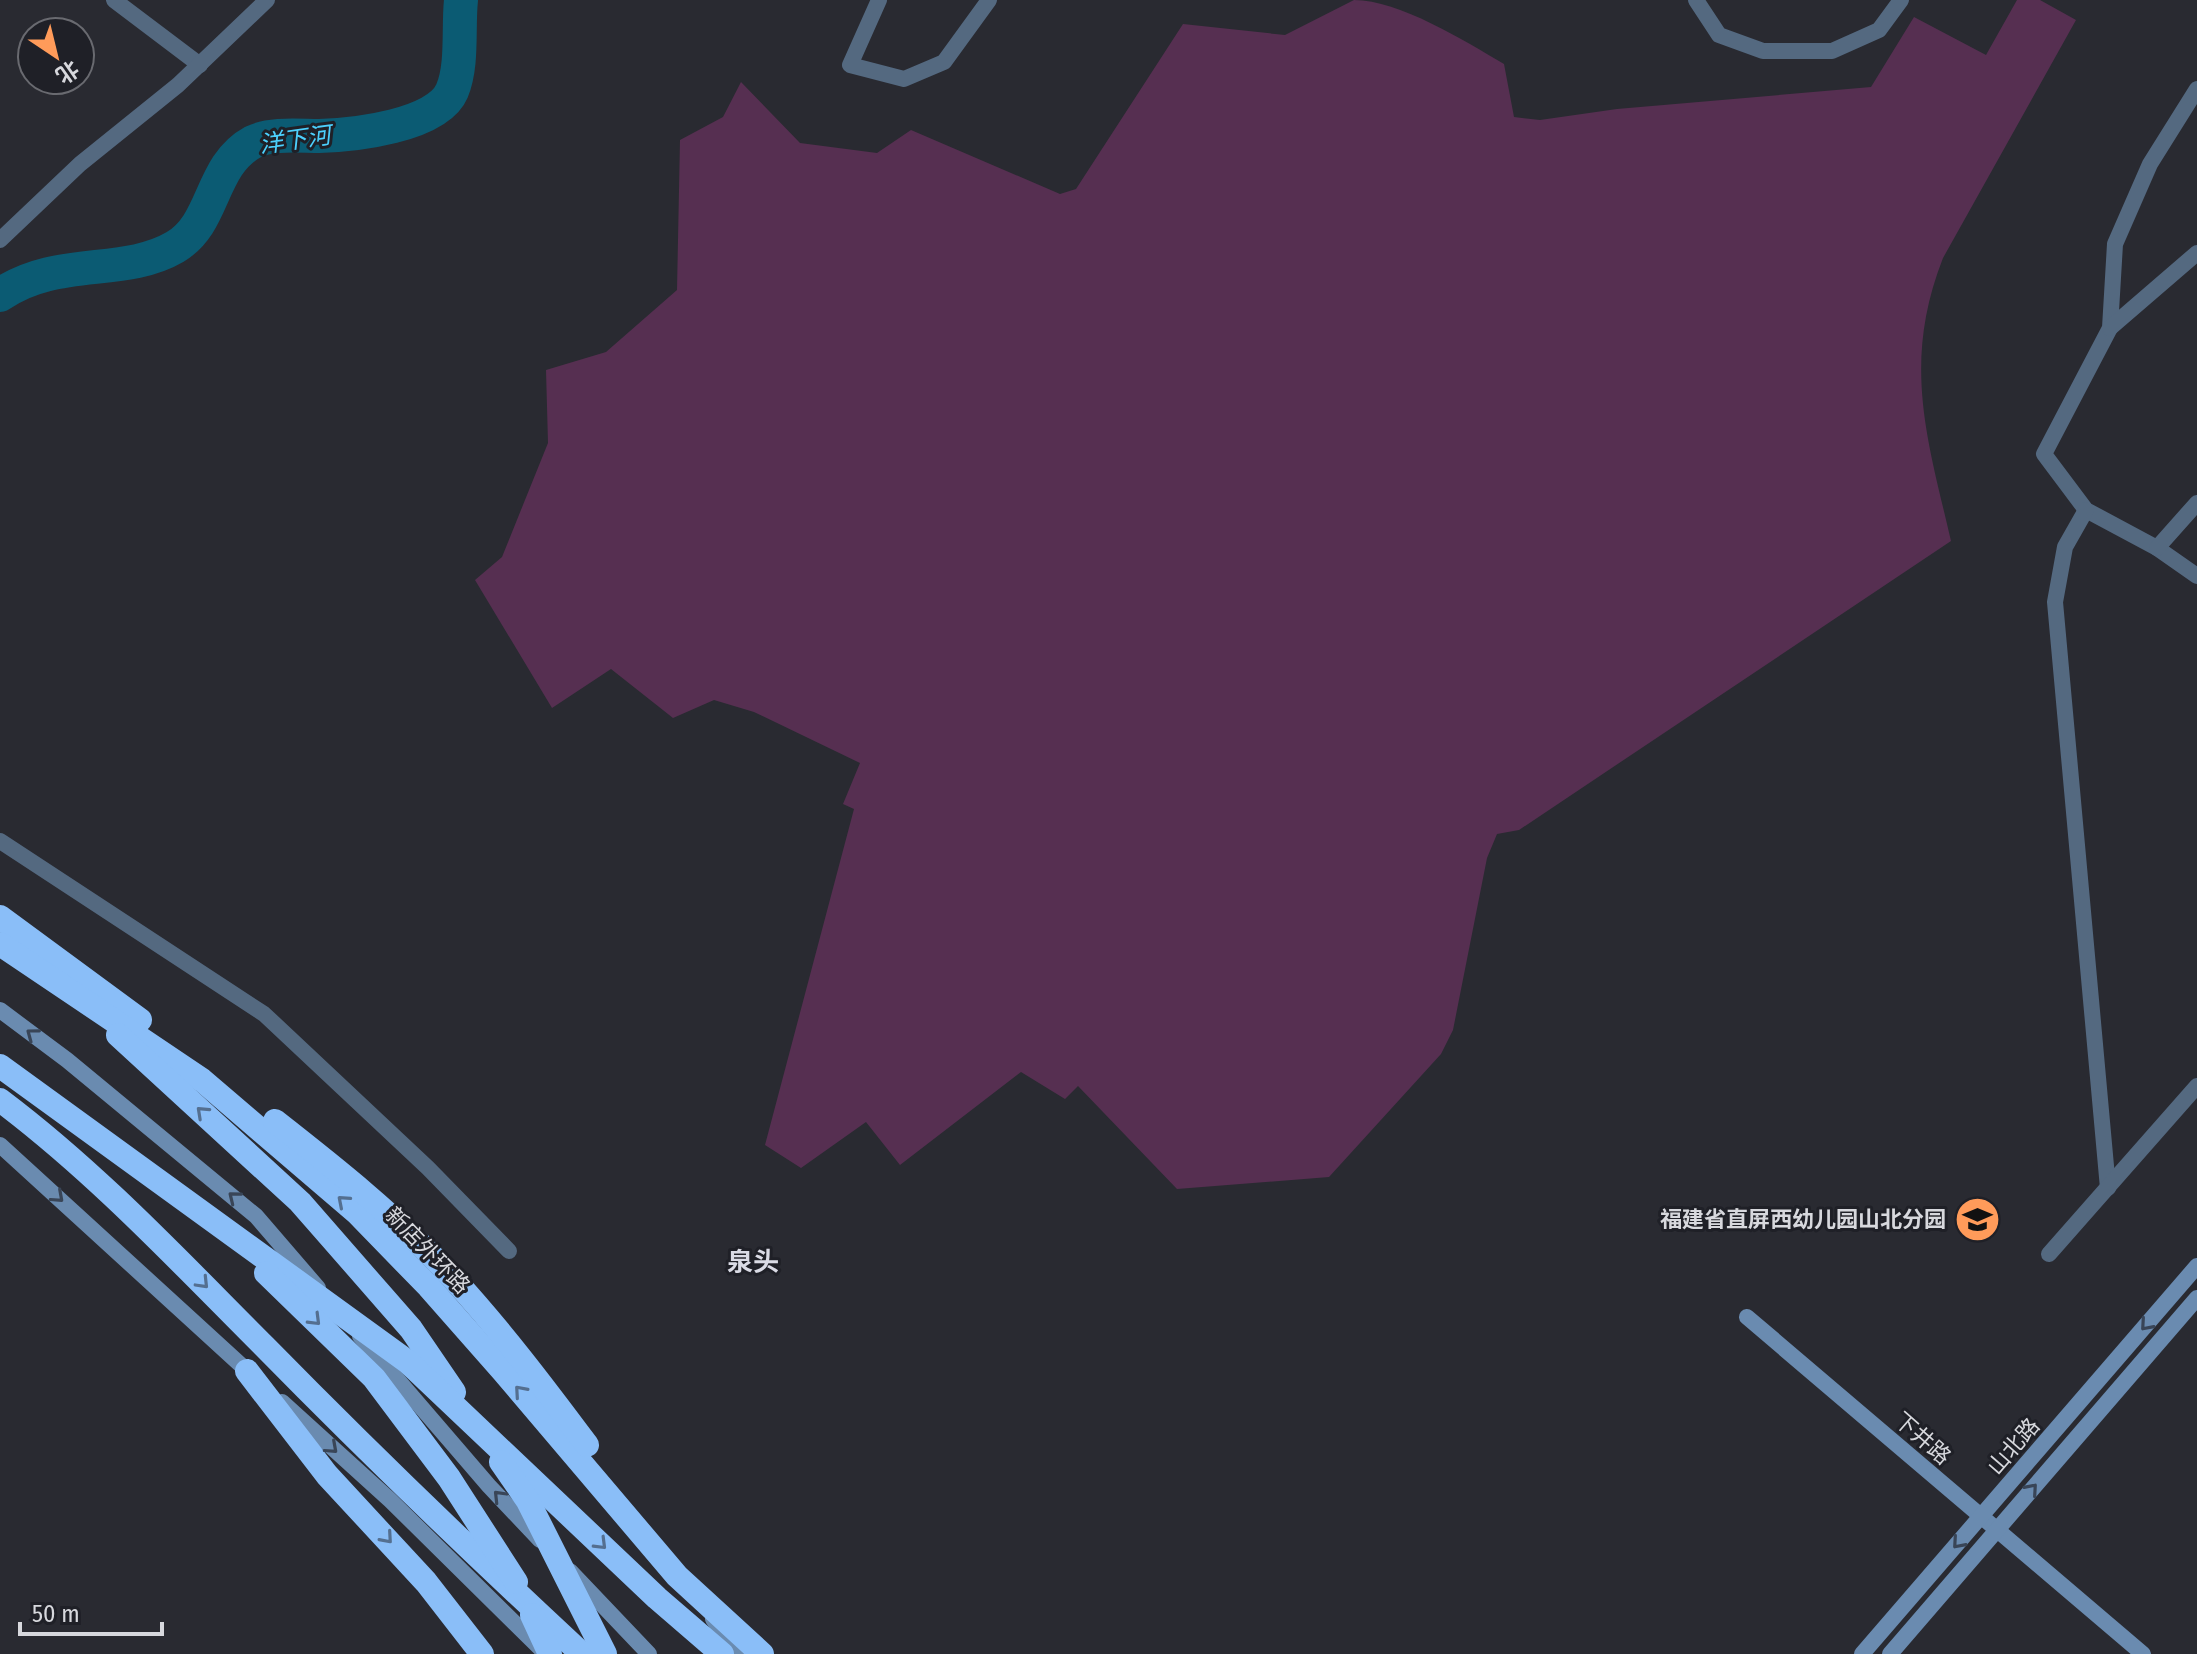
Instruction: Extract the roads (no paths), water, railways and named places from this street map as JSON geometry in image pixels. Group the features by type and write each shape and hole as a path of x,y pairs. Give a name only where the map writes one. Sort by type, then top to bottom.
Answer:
{"highway":[{"path":"0,917 216,1076 390,1215 448,1272 521,1356 633,1507"},
{"name":"新店外环路","path":"0,944 81,1001 141,1036 202,1080 357,1213 450,1311 677,1576 762,1654"},
{"path":"81,1001 300,1202 411,1329 528,1501 605,1654"},
{"path":"0,1066 153,1174 408,1362 657,1598 722,1654"},
{"path":"0,1100 92,1175 474,1554 582,1654"},
{"path":"153,1174 284,1288 374,1378 449,1478 514,1578 548,1654"},
{"path":"247,1371 327,1475 426,1582 482,1654"}],"main road":[{"path":"0,1010 67,1060 256,1216 489,1486 649,1654"},
{"path":"0,1145 390,1500 548,1654"},
{"name":"山北路","path":"1862,1654 2197,1266"},
{"name":"山北路","path":"1890,1654 2197,1298"},
{"name":"下井路","path":"1747,1317 2143,1654"},
{"path":"633,1507 737,1654"}],"street":[{"path":"114,0 200,65"},
{"path":"0,240 80,164 200,65 267,0"},
{"path":"879,0 850,65 904,79 944,62 989,0"},
{"path":"1696,0 1719,35 1763,51 1832,51 1879,30 1901,0"},
{"path":"2110,328 2115,244 2150,164 2197,89"},
{"path":"2197,253 2110,328 2044,454 2086,510 2157,548 2197,576"},
{"path":"2157,548 2197,503"},
{"path":"2086,510 2065,547 2055,602 2108,1188"},
{"path":"0,841 264,1014 428,1168 509,1251"},
{"path":"2049,1254 2197,1086"}],"waterway":[{"name":"洋下河","path":"0,295 43,275 134,262 175,247 198,224 228,165 239,152 260,139 373,131 430,113 443,103 455,81 461,0"}],"place":[{"name":"福建省直屏西幼儿园山北分园","path":"1977,1219"}],"district":[{"name":"泉头","path":"753,1262"}]}
